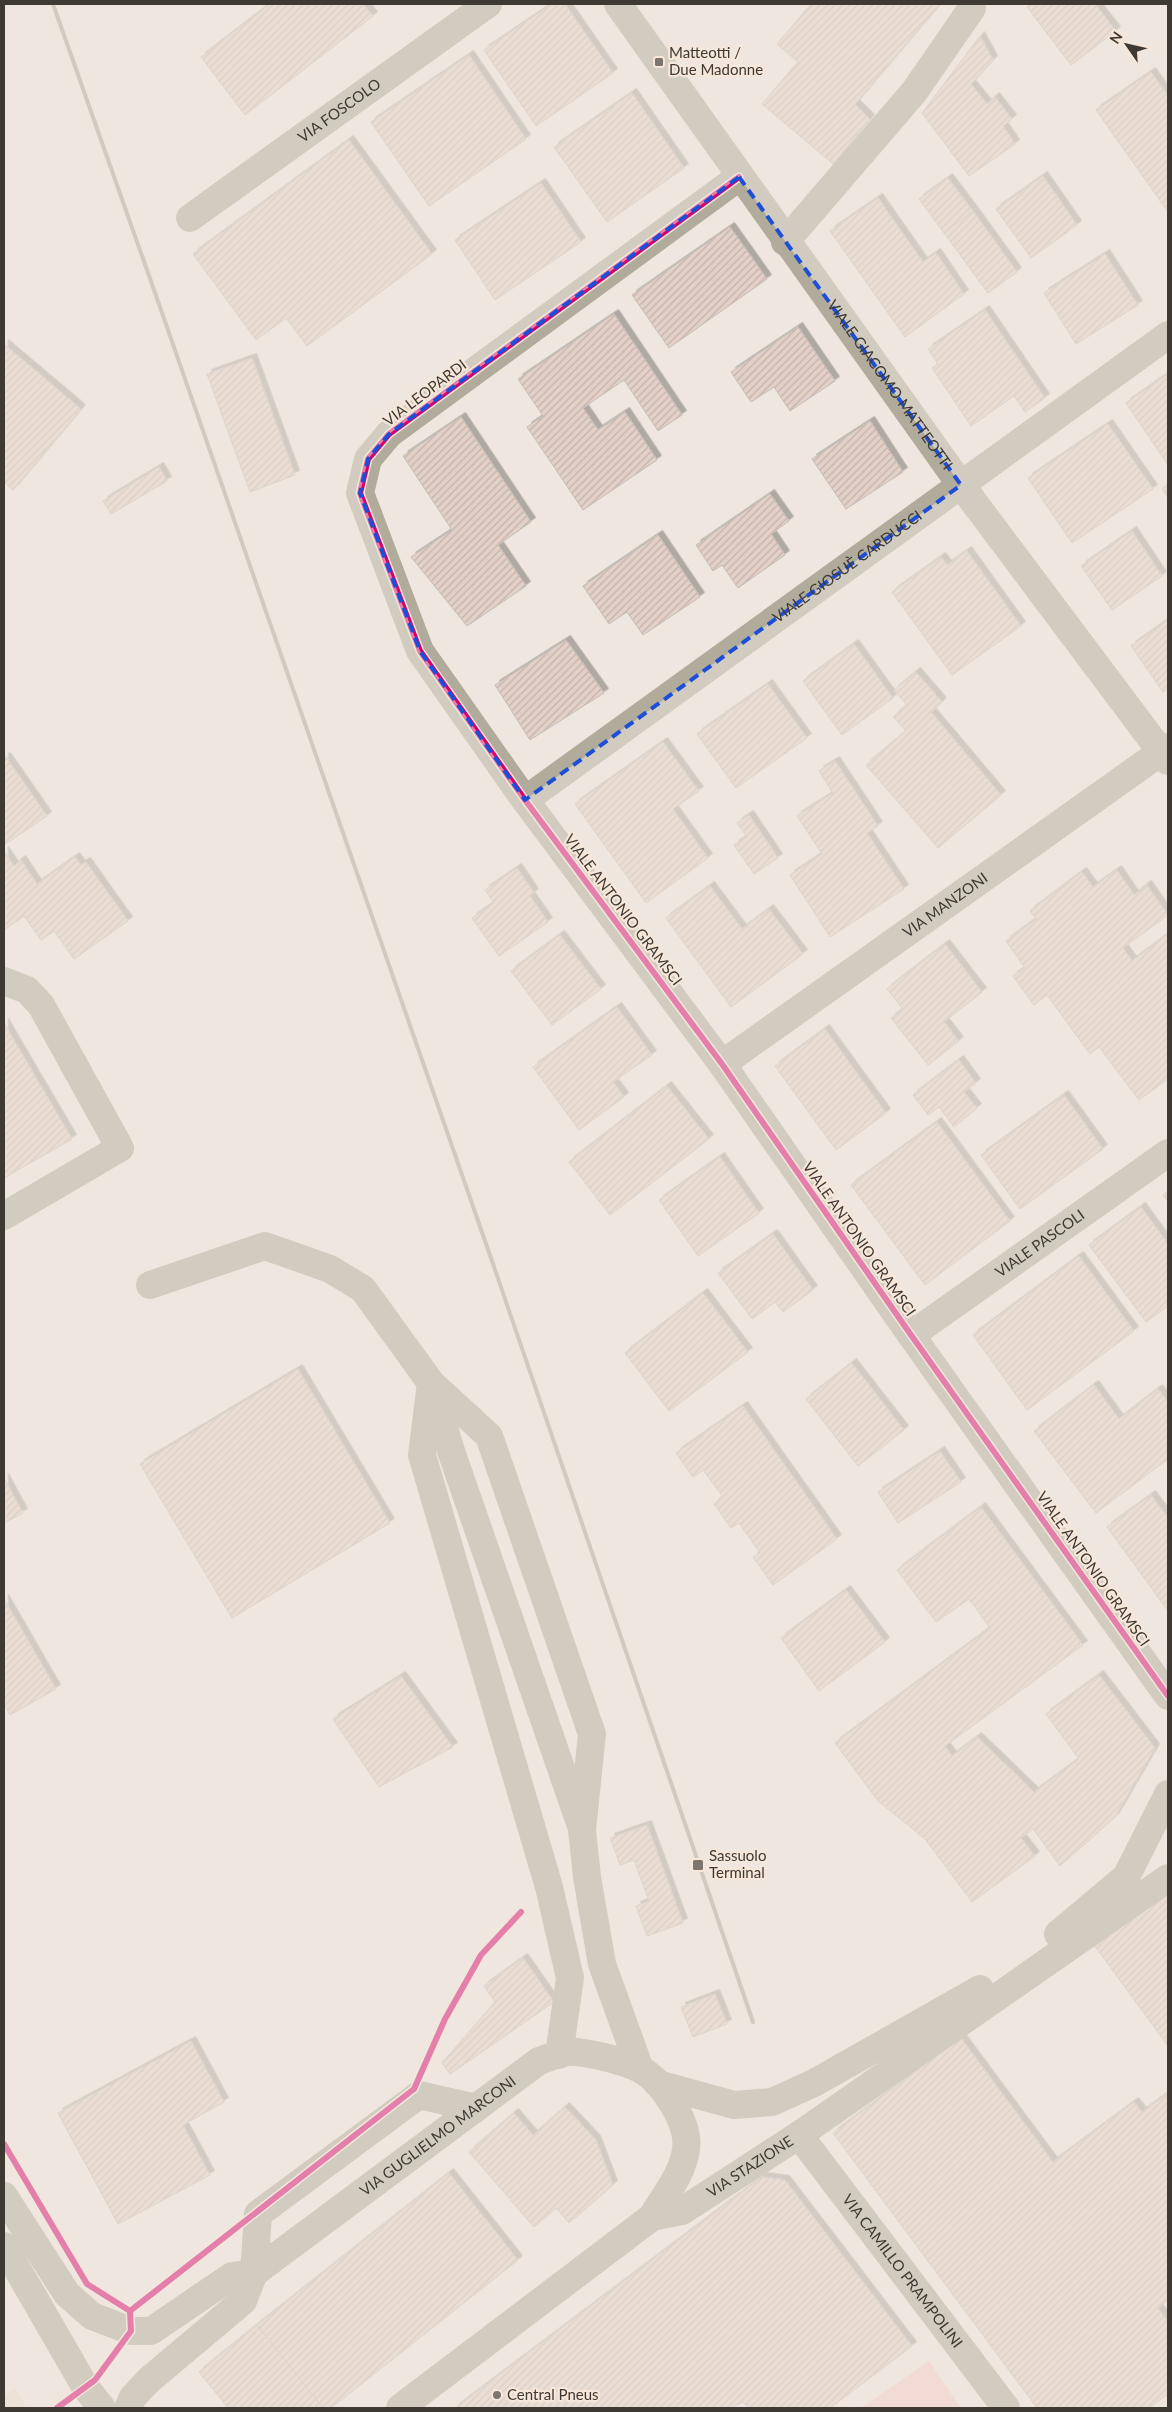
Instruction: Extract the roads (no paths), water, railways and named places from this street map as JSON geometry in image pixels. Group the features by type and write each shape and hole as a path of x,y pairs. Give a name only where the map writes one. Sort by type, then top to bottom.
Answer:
{"street":[{"name":"VIA FOSCOLO","path":"190,218 488,4"},
{"name":"VIALE GIACOMO MATTEOTTI","path":"618,4 785,242 961,485 1166,753"},
{"path":"785,242 914,92 972,8 972,4"},
{"name":"VIA LEOPARDI","path":"525,800 420,652 360,493 368,459 389,434 739,177"},
{"name":"VIALE GIOSUÈ CARDUCCI","path":"525,800 1168,335"},
{"name":"VIA MANZONI","path":"722,1064 1166,753"},
{"name":"VIALE ANTONIO GRAMSCI","path":"525,800 722,1064 911,1335 1168,1696"},
{"path":"4,981 27,990 41,1005 120,1148 4,1216"},
{"name":"VIALE PASCOLI","path":"911,1335 1168,1153"},
{"path":"150,1285 265,1246 330,1269 363,1289 431,1382 489,1436 592,1734 582,1830"},
{"path":"431,1382 453,1457 582,1830 602,1964 649,2077 676,2107 683,2126 687,2148 680,2171 652,2218"},
{"path":"431,1382 422,1454 549,1886 570,1978 559,2056"},
{"path":"1097,1916 1126,1878 1168,1794"},
{"path":"649,2077 734,2105 772,2102 814,2083 1008,1972 1097,1916 1168,1878"},
{"name":"VIA STAZIONE","path":"400,2408 652,2218 682,2211 800,2135 1097,1916"},
{"path":"560,1936 596,1928"},
{"name":"VIA GUGLIELMO MARCONI","path":"4,2196 67,2294 92,2316 131,2331 151,2332 232,2276 254,2273 539,2061 569,2052 601,2057 649,2077"},
{"path":"128,2408 133,2397 150,2380 243,2301 254,2273 258,2214 419,2095 476,2108"},
{"name":"VIA CAMILLO PRAMPOLINI","path":"800,2135 1006,2408"},
{"path":"4,2246 86,2388 102,2408"}],"railway":[{"path":"53,4 492,1261 753,2022"}],"place":[{"name":"Matteotti / Due Madonne","path":"659,62"},
{"name":"Sassuolo Terminal","path":"698,1865"},
{"name":"Central Pneus","path":"497,2395"}]}
